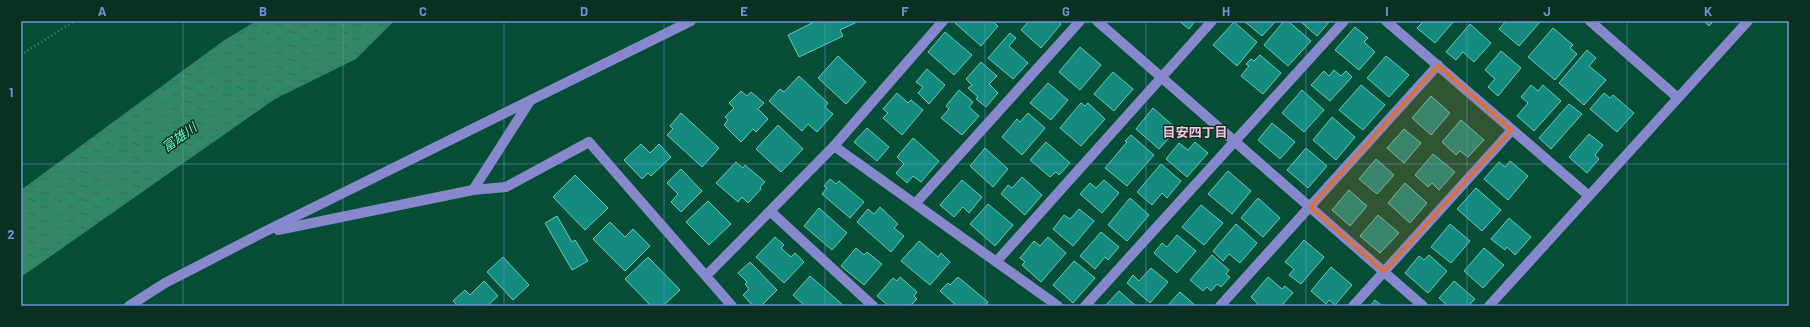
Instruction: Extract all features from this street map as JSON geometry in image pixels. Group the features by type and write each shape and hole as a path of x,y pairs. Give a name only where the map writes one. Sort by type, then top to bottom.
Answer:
{"street":[{"path":"129,306 165,283 264,232 691,21"},
{"path":"706,276 834,146 943,21"},
{"path":"915,204 1080,21"},
{"path":"1097,21 1423,306"},
{"path":"996,262 1212,21"},
{"path":"1085,306 1344,21"},
{"path":"1386,21 1589,196"},
{"path":"1590,21 1678,98"},
{"path":"1489,306 1748,21"},
{"path":"1220,306 1438,65"},
{"path":"473,190 531,100"},
{"path":"1353,306 1512,130"},
{"path":"264,232 473,190 506,187 590,142 732,306"},
{"path":"834,146 1058,306"},
{"path":"770,211 873,306"}],"path":[{"path":"21,55 74,21"}],"highlighted area":[{"path":"1438,65 1512,130 1384,272 1310,207"}],"water":[{"name":"富雄川","path":"256,21 394,21 356,59 275,99 21,277 21,190 223,41"}],"building":[{"path":"816,21 857,22 840,30 843,36 799,57 788,35"},
{"path":"957,21 992,21 998,26 981,46 955,23"},
{"path":"1029,21 1058,21 1061,24 1041,48 1021,30"},
{"path":"1179,21 1195,21 1189,29"},
{"path":"1244,21 1276,21 1262,36"},
{"path":"1284,21 1288,21 1311,41 1288,66 1264,45"},
{"path":"1300,21 1330,21 1317,36"},
{"path":"1424,21 1454,21 1435,43 1417,28"},
{"path":"1506,21 1541,21 1519,46 1499,29"},
{"path":"1704,21 1714,21 1709,26"},
{"path":"1234,22 1257,42 1237,66 1213,45"},
{"path":"1470,24 1491,43 1474,62 1463,52 1456,60 1446,52"},
{"path":"1355,27 1368,38 1364,42 1375,52 1359,70 1335,50"},
{"path":"1553,28 1573,45 1570,48 1577,54 1555,80 1528,57"},
{"path":"945,32 972,55 954,75 928,52"},
{"path":"1010,33 1016,38 1009,46 1028,63 1013,79 988,58"},
{"path":"1080,47 1101,65 1080,90 1059,72"},
{"path":"1587,50 1596,58 1589,66 1606,80 1584,105 1559,83"},
{"path":"1501,51 1521,68 1498,96 1488,87 1495,79 1485,70"},
{"path":"1260,55 1281,73 1263,94 1241,76 1249,66 1246,64 1251,59 1254,61"},
{"path":"838,56 866,82 846,104 818,78"},
{"path":"1386,56 1409,75 1389,97 1367,78"},
{"path":"981,62 997,76 989,84 998,93 986,107 976,99 978,97 968,88 972,85 966,79"},
{"path":"927,69 945,85 929,104 918,93 923,87 916,82"},
{"path":"1334,70 1341,76 1346,71 1352,77 1330,101 1311,85 1324,71 1329,76"},
{"path":"1113,72 1133,89 1114,111 1094,94"},
{"path":"799,76 828,103 825,107 833,114 817,132 808,124 802,131 769,101 780,89 784,92"},
{"path":"1048,83 1068,100 1051,120 1030,103"},
{"path":"1361,85 1385,105 1363,130 1339,110"},
{"path":"1531,85 1538,91 1543,85 1561,101 1534,131 1517,116 1528,103 1521,97"},
{"path":"959,90 973,102 969,107 979,116 962,135 941,118 949,109 946,106"},
{"path":"1302,90 1324,110 1304,132 1282,113"},
{"path":"741,91 747,96 751,92 764,103 758,109 768,119 756,132 753,129 741,142 724,125 728,120 725,117 734,108 729,103"},
{"path":"897,93 908,103 911,100 923,110 902,135 883,118 888,113 883,109"},
{"path":"1604,93 1610,98 1613,95 1634,113 1617,132 1590,109"},
{"path":"1431,96 1450,113 1431,135 1412,118"},
{"path":"1081,103 1085,106 1088,103 1105,119 1081,146 1060,128"},
{"path":"1569,104 1582,114 1551,149 1539,138"},
{"path":"1153,108 1177,129 1159,149 1136,129"},
{"path":"681,113 719,148 702,167 667,135 673,129 670,126"},
{"path":"1028,113 1045,128 1022,155 1002,137 1017,119 1020,122"},
{"path":"1332,117 1355,137 1336,160 1313,140"},
{"path":"1461,120 1484,140 1468,157 1460,151 1456,155 1442,142"},
{"path":"1272,123 1295,142 1280,159 1258,140"},
{"path":"778,125 803,149 781,172 756,149"},
{"path":"867,128 889,147 877,161 854,142"},
{"path":"1404,129 1421,143 1404,163 1387,148"},
{"path":"1589,134 1603,145 1595,155 1599,159 1587,173 1569,157"},
{"path":"1131,135 1154,155 1127,186 1105,168"},
{"path":"913,138 939,161 921,182 913,176 907,183 896,173 904,164 897,157"},
{"path":"1046,142 1070,163 1059,175 1056,172 1050,177 1030,160"},
{"path":"1195,142 1208,153 1187,177 1166,159 1179,143 1188,150"},
{"path":"641,144 650,153 659,144 671,157 651,176 648,173 642,179 624,160"},
{"path":"985,148 1008,169 993,187 970,166"},
{"path":"1306,148 1327,166 1308,188 1287,170"},
{"path":"1433,154 1455,172 1439,190 1432,183 1428,187 1415,175"},
{"path":"1376,159 1394,175 1377,194 1359,179"},
{"path":"1510,161 1528,176 1508,200 1484,179 1499,162 1505,167"},
{"path":"736,162 743,168 745,165 765,182 760,187 761,189 748,203 742,197 738,202 716,183"},
{"path":"1161,164 1181,181 1167,198 1162,193 1152,205 1137,192"},
{"path":"681,169 702,191 681,212 671,202 678,194 667,183"},
{"path":"1228,171 1251,191 1232,214 1208,194"},
{"path":"575,175 608,208 585,230 553,197"},
{"path":"1022,177 1042,195 1025,215 1001,194 1008,185 1012,188"},
{"path":"830,179 836,184 839,181 864,202 850,218 822,194 827,188 824,186"},
{"path":"962,180 982,197 969,213 963,207 954,217 940,205"},
{"path":"1104,180 1119,193 1102,213 1080,194 1090,183 1096,188"},
{"path":"1405,183 1427,203 1410,223 1388,203"},
{"path":"1476,188 1501,210 1482,231 1457,209"},
{"path":"1349,190 1367,206 1350,226 1332,210"},
{"path":"1130,198 1149,215 1127,241 1108,225"},
{"path":"1258,198 1280,218 1263,237 1241,218"},
{"path":"708,201 731,224 709,245 686,222"},
{"path":"988,204 1013,225 995,246 970,224"},
{"path":"1201,205 1223,223 1204,245 1182,227"},
{"path":"880,207 898,224 894,228 904,236 891,252 857,222 868,209 874,214"},
{"path":"819,208 847,233 832,250 804,226"},
{"path":"1079,209 1094,221 1073,246 1053,229 1064,215 1070,219"},
{"path":"1378,215 1399,233 1380,253 1360,236"},
{"path":"557,216 572,242 575,240 588,261 572,270 545,223"},
{"path":"1509,218 1531,237 1515,255 1507,247 1505,250 1491,239"},
{"path":"610,222 625,237 633,229 650,246 625,271 593,239"},
{"path":"1236,224 1257,243 1240,263 1229,254 1223,261 1213,251"},
{"path":"1450,224 1470,241 1451,263 1431,247"},
{"path":"1101,232 1119,247 1108,260 1105,257 1095,269 1080,256"},
{"path":"1177,235 1196,251 1177,273 1154,253 1162,243 1167,247"},
{"path":"775,237 784,245 781,248 791,257 795,253 804,262 784,283 756,257"},
{"path":"1048,237 1066,253 1041,282 1022,265 1025,262 1020,258 1034,241 1040,246"},
{"path":"1304,240 1324,257 1301,284 1289,275 1294,269 1285,262"},
{"path":"919,241 938,257 941,253 950,262 930,285 901,261"},
{"path":"856,248 864,255 867,252 882,264 864,285 841,266"},
{"path":"1484,248 1504,265 1483,288 1464,271"},
{"path":"1212,255 1229,270 1226,274 1230,277 1221,287 1217,284 1211,291 1207,287 1203,291 1190,280"},
{"path":"1429,255 1447,271 1428,293 1405,273 1419,256 1424,260"},
{"path":"503,257 529,285 513,300 487,272"},
{"path":"648,257 680,290 663,306 651,306 625,279"},
{"path":"1074,261 1095,278 1073,303 1053,285"},
{"path":"750,262 777,290 761,306 753,306 743,295 749,289 745,284 747,282 738,273"},
{"path":"1331,267 1352,285 1335,305 1329,300 1326,304 1311,291"},
{"path":"1151,268 1168,282 1150,303 1127,283 1133,275 1139,281"},
{"path":"810,276 843,305 805,306 793,295"},
{"path":"900,277 917,292 914,296 917,299 910,306 889,306 877,296 893,278 897,281"},
{"path":"958,277 988,302 985,306 957,306 940,291 948,283 950,285"},
{"path":"1268,277 1282,289 1285,286 1293,293 1281,306 1260,306 1251,297"},
{"path":"484,281 498,296 487,306 458,306 453,301 465,290 470,295"},
{"path":"1454,281 1475,299 1468,306 1448,306 1439,298"},
{"path":"1119,291 1136,306 1105,306"},
{"path":"1180,292 1196,306 1167,306"},
{"path":"1375,300 1382,306 1370,306"}],"district":[{"name":"目安四丁目","path":"1195,132"}]}
